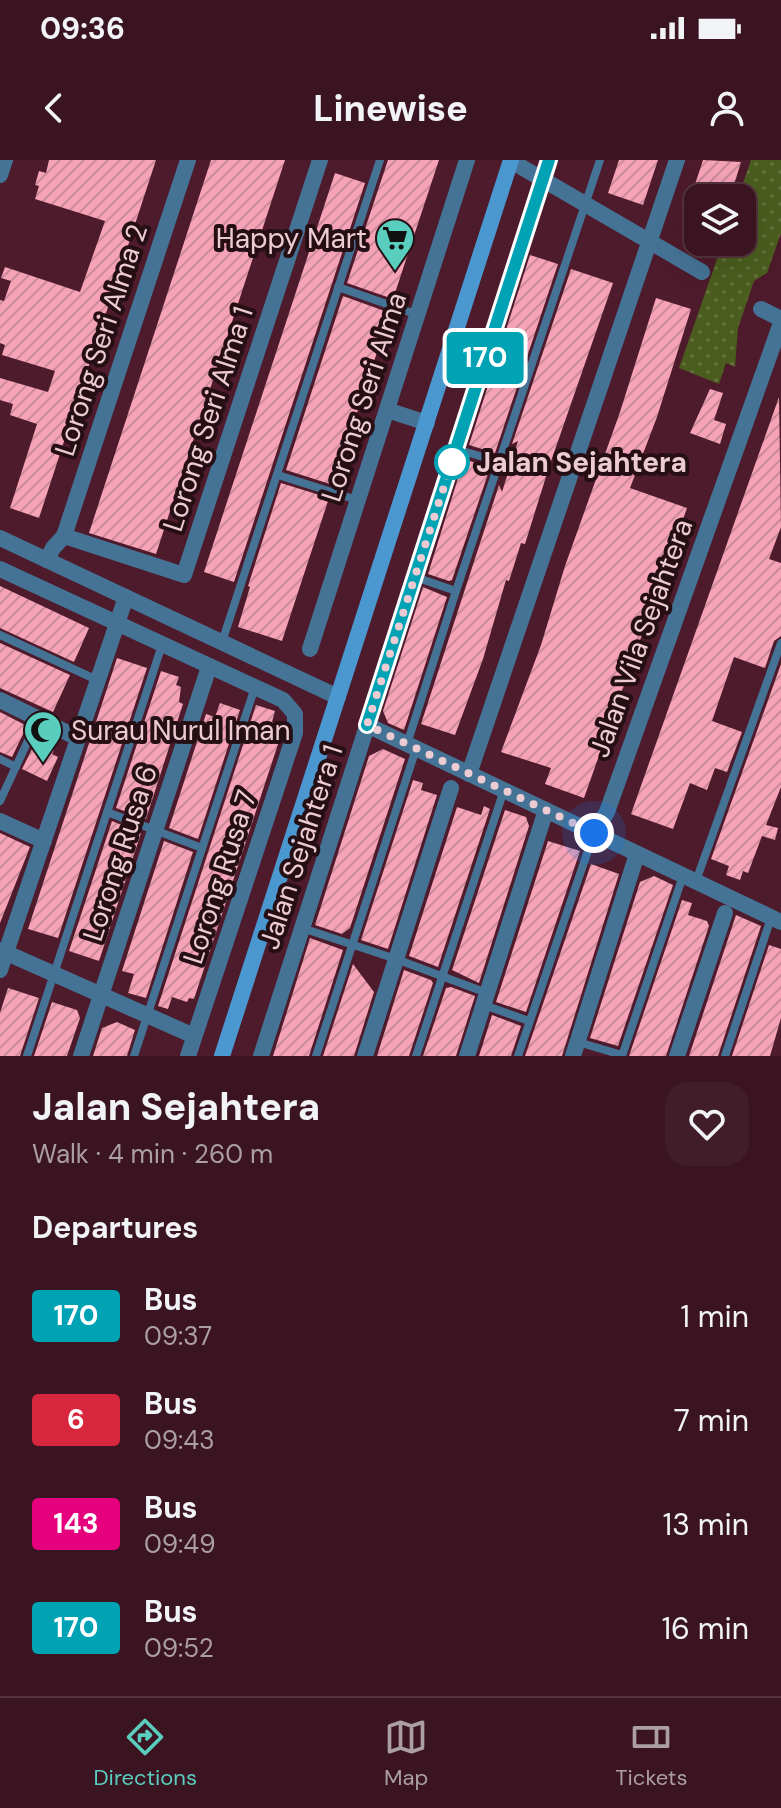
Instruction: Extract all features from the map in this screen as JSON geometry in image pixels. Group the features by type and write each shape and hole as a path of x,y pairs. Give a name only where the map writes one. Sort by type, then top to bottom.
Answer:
{"main road":[{"path":"222,1056 511,160"}],"street":[{"path":"0,175 5,160"},
{"name":"Lorong Seri Alma 2","path":"47,560 64,536 188,160"},
{"name":"Lorong Seri Alma 1","path":"64,536 184,575 320,160"},
{"name":"Lorong Seri Alma","path":"310,649 467,160"},
{"path":"511,160 702,272"},
{"path":"367,725 549,160"},
{"path":"469,774 677,160"},
{"path":"761,309 781,321"},
{"name":"Jalan Vila Sejahtera","path":"594,833 607,812 781,321"},
{"path":"387,410 427,423"},
{"path":"0,538 338,697"},
{"path":"0,569 255,687"},
{"path":"0,970 3,952 44,841 126,597"},
{"name":"Lorong Rusa 6","path":"81,1056 209,667"},
{"name":"Lorong Rusa 7","path":"188,1056 295,733 295,714 283,700 255,687"},
{"path":"0,700 78,738"},
{"name":"Jalan Sejahtera 1","path":"261,1056 367,725 776,919"},
{"path":"365,1056 451,788"},
{"path":"467,1056 546,810"},
{"path":"0,821 44,841"},
{"path":"575,1049 637,854"},
{"path":"677,1056 725,913"},
{"path":"3,952 194,1036"}],"lane":[{"path":"222,642 380,160"},
{"path":"316,1056 412,747 456,591 600,160"},
{"path":"338,287 418,315"},
{"path":"456,449 500,462"},
{"path":"278,475 358,501"},
{"path":"415,577 456,591"},
{"path":"0,635 98,680"},
{"path":"575,1049 622,1056 781,643"},
{"path":"27,1056 162,645"},
{"path":"134,1056 255,687"},
{"path":"0,801 38,719"},
{"path":"0,759 16,767"},
{"path":"416,1056 504,790"},
{"path":"107,812 202,848"},
{"path":"518,1056 594,833"},
{"path":"725,1056 776,919"},
{"path":"302,928 443,976 529,1021"}],"green space":[{"path":"751,160 781,160 781,233 767,273 754,281 738,328 735,367 726,363 719,384 679,368 718,256 756,256 756,184 743,184"}],"building":[{"path":"49,160 156,160 39,518 10,508 37,424 10,415 13,404 0,400 0,378 48,392 55,371 2,355 5,345 0,343 0,300 4,301 11,281 1,278 5,267 80,292 105,221 35,199 39,171 46,173"},
{"path":"211,160 285,160 156,554 89,533"},
{"path":"388,160 439,160 393,299 347,283"},
{"path":"619,160 658,160 643,205 608,193"},
{"path":"703,160 741,162 734,184 695,184"},
{"path":"335,173 365,183 234,582 204,572"},
{"path":"530,255 558,264 495,453 469,445"},
{"path":"571,269 613,283 525,544 521,543 509,581 506,580 483,659 455,735 421,724 499,485 502,492 518,441 512,444"},
{"path":"343,296 390,313 333,485 286,470"},
{"path":"656,298 691,309 657,417 630,488 687,508 584,798 545,784 551,768 501,752 541,645"},
{"path":"710,389 723,393 714,420 726,424 720,444 690,433"},
{"path":"779,397 781,527 769,559 781,563 781,636 774,641 765,668 734,657 712,721 742,732 727,772 715,768 707,790 690,783 673,829 631,814"},
{"path":"464,459 490,468 452,580 449,581 428,574"},
{"path":"281,483 329,498 282,641 238,627"},
{"path":"0,586 89,628 74,662 0,628"},
{"path":"423,587 447,597 404,730 388,723 383,711"},
{"path":"0,643 70,675 53,712 0,688"},
{"path":"117,658 147,668 58,938 28,929"},
{"path":"781,664 781,787 766,825 778,828 775,840 762,836 748,873 743,871 740,880 726,875 729,866 711,859"},
{"path":"161,671 179,677 176,685 181,687 179,702 183,704 146,819 116,808"},
{"path":"220,703 240,710 198,839 169,828 206,714 215,717"},
{"path":"256,705 275,711 272,722 284,726 194,999 189,998 187,1002 172,997 168,1009 158,1006 159,1003"},
{"path":"0,712 27,726 12,757 0,752"},
{"name":"Surau Nurul Iman","path":"36,741 54,750 52,754 58,757 47,781 22,769"},
{"path":"383,749 405,759 350,928 342,934 315,925 369,756"},
{"path":"413,780 423,783 421,790 437,795 388,949 361,940"},
{"path":"484,806 490,809 438,967 409,956 457,807 481,815"},
{"path":"505,810 526,817 529,826 479,983 452,970"},
{"path":"112,821 141,833 99,961 69,951"},
{"path":"0,833 30,847 0,923"},
{"path":"164,841 193,852 146,998 128,993 134,974 122,971"},
{"path":"548,841 580,851 526,1012 496,1002"},
{"path":"591,864 619,874 562,1056 525,1056"},
{"path":"654,876 673,885 618,1046 590,1038 640,882"},
{"path":"682,900 692,903 688,915 707,921 709,926 666,1056 629,1056"},
{"path":"736,915 761,926 718,1056 689,1056"},
{"path":"310,938 343,950 309,1056 273,1056"},
{"path":"769,945 781,949 781,1018 770,1056 732,1056"},
{"path":"353,964 374,992 354,1056 323,1056"},
{"path":"404,970 433,983 409,1056 377,1056"},
{"path":"8,988 39,998 20,1056 0,1056 0,1013"},
{"path":"446,988 475,996 456,1056 423,1056"},
{"path":"52,1002 77,1010 80,1018 67,1056 34,1056"},
{"path":"492,1015 521,1026 511,1056 479,1056"},
{"path":"117,1022 135,1030 127,1056 93,1056 102,1028"}],"bus line":[{"name":"170","path":"367,725 549,160"}],"place":[{"name":"Happy Mart","path":"395,272"},
{"name":"Jalan Sejahtera","path":"452,462"},
{"name":"Surau Nurul Iman","path":"43,764"}],"route":[{"path":"452,462 367,725 594,833"}]}
